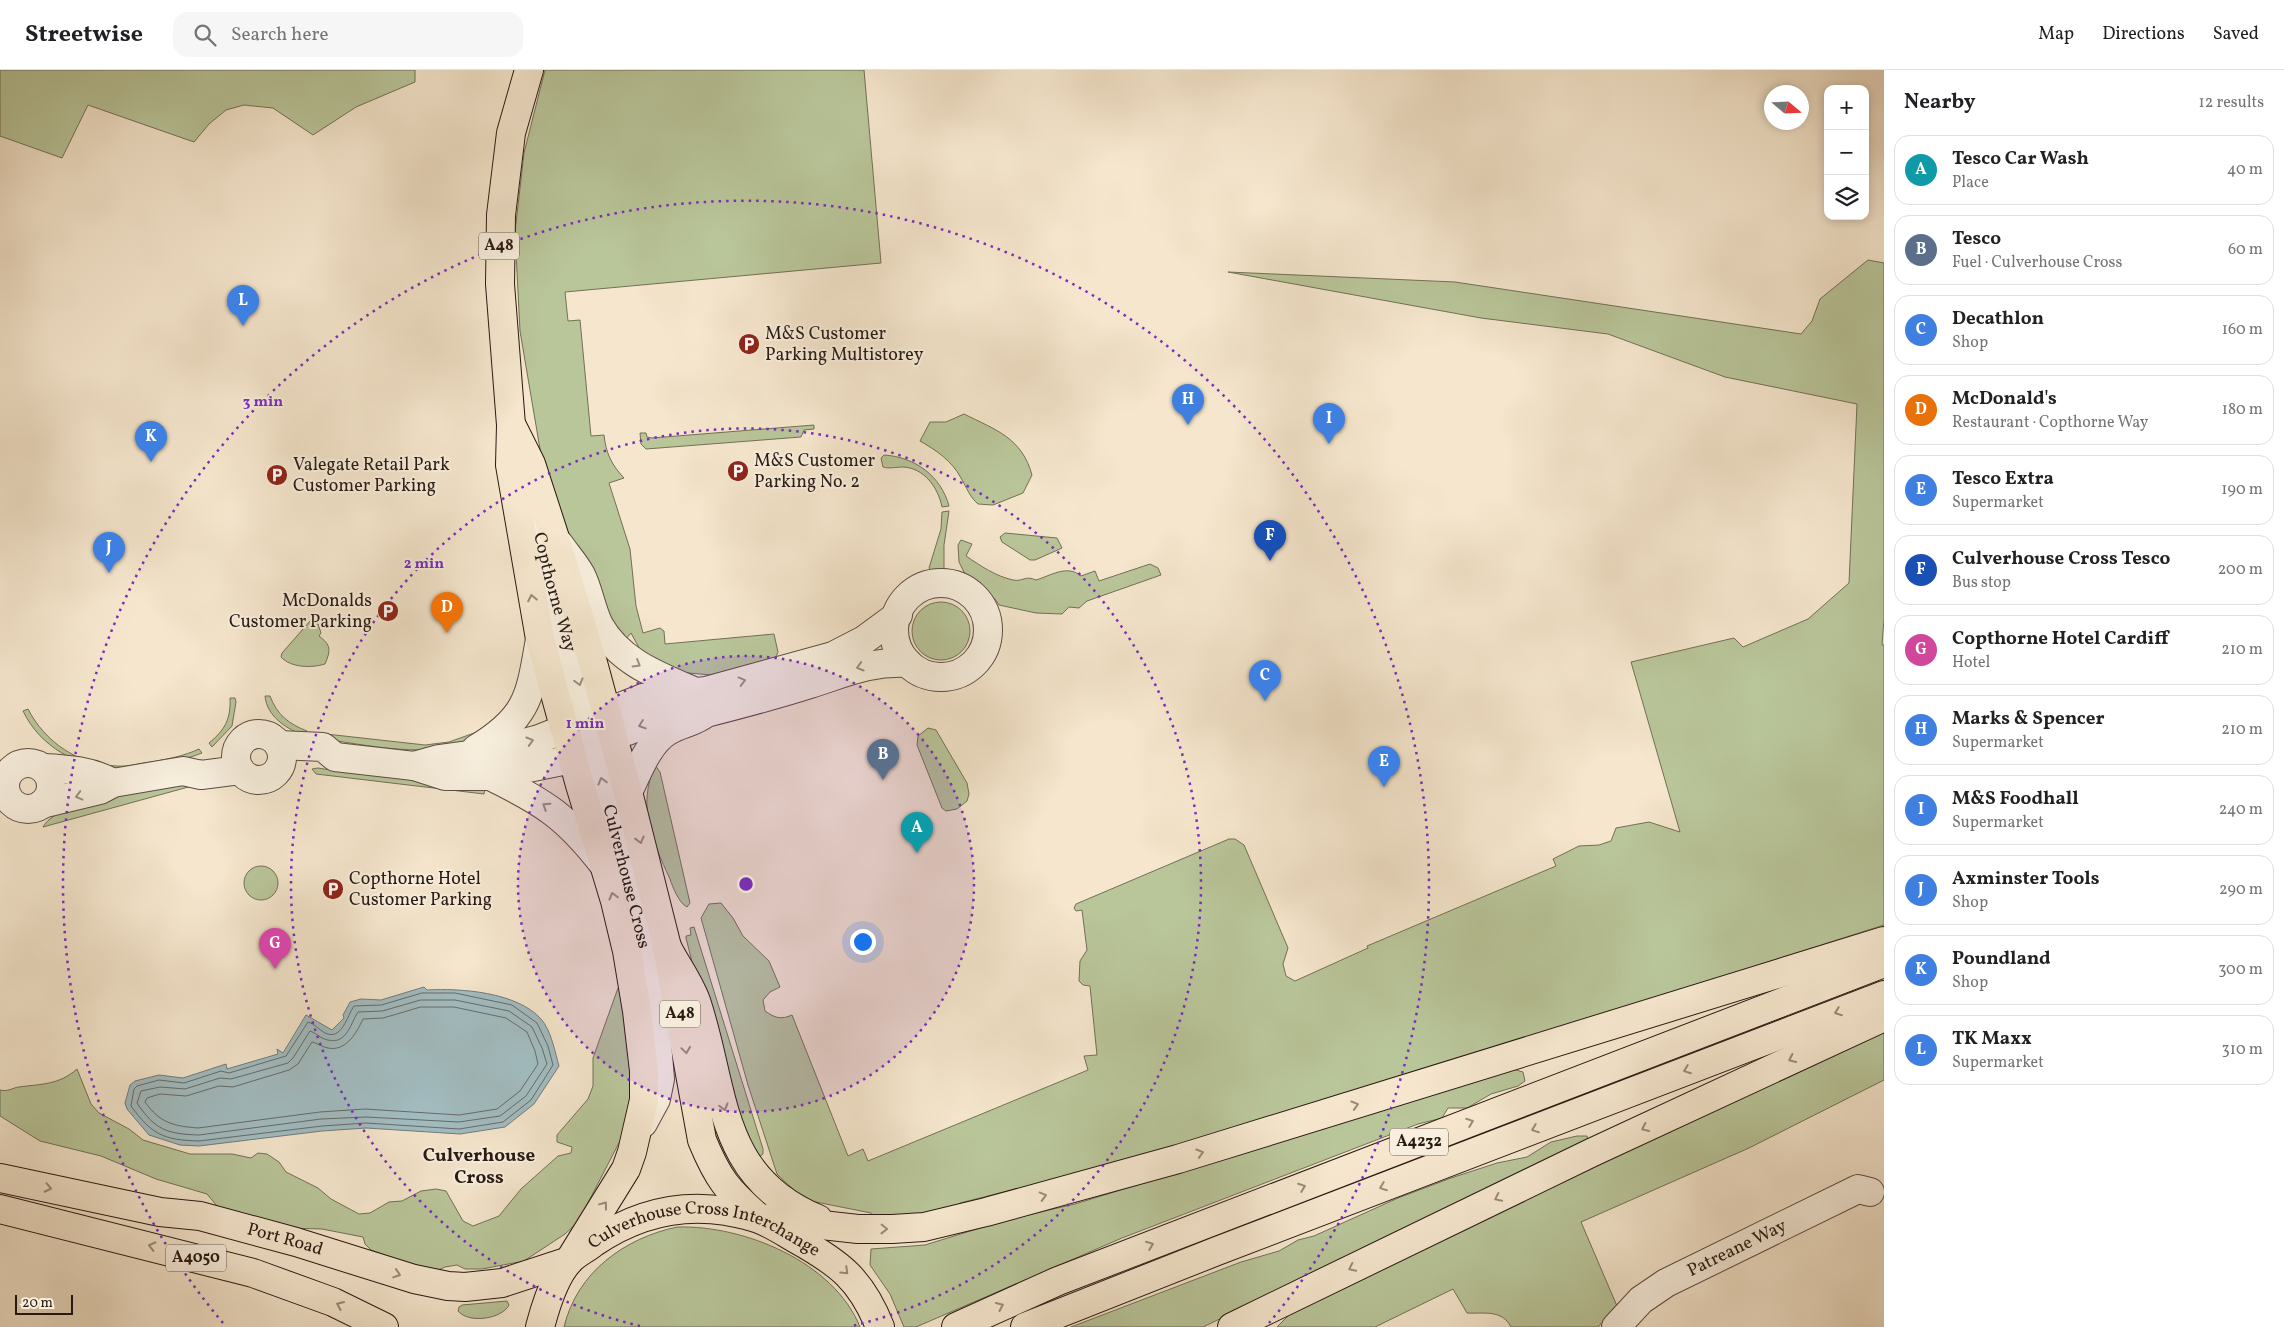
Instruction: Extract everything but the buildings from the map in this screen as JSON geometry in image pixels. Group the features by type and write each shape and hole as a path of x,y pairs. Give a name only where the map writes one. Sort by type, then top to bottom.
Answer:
{"main road":[{"name":"A48","path":"529,70 511,133 504,178 500,225 501,316 511,424 510,465 540,639 564,730 595,734"},
{"name":"A48","path":"511,424 531,464 555,538 595,734 604,864 627,952 637,1011 644,1090 637,1133 632,1152 621,1178 568,1261"},
{"name":"A48","path":"595,734 628,792 667,947 702,1140 710,1162 728,1191 758,1218"},
{"path":"758,1218 836,1226 892,1229 924,1227 1178,1160 1884,940"},
{"path":"667,947 697,1002 732,1135 745,1162 761,1183 786,1203 836,1226"},
{"name":"A4232","path":"956,1327 1058,1281 1884,963"},
{"name":"A4232","path":"1026,1327 1217,1251 1884,994"},
{"path":"1232,1327 1576,1161 1884,1017"},
{"name":"Port Road","path":"0,1178 160,1212 200,1216 296,1242 414,1279 448,1286 482,1286 502,1283 568,1261"},
{"name":"Culverhouse Cross Interchange","path":"540,1327 554,1288 568,1261 620,1226 656,1212 694,1207 734,1212 758,1218 828,1256 845,1270 866,1297 880,1327"},
{"name":"A4050","path":"0,1209 253,1273 333,1302 384,1327"}],"street":[{"name":"Copthorne Way","path":"239,759 245,738 254,734 270,735 281,754 322,762 335,756 414,766 445,776 490,776 595,734 539,534 531,499 531,464"},
{"path":"555,538 582,576 593,612 611,642 632,662 700,702"},
{"name":"Culverhouse Cross","path":"933,584 948,584 962,588 975,597 983,609 988,624 987,640 981,655 971,667 957,675 941,678 925,675 908,663 901,655 895,640 894,625 907,598 919,589 933,584"},
{"name":"Culverhouse Cross","path":"628,792 653,746 667,731 696,721 700,702 706,691 843,652 864,640 898,615"},
{"name":"Copthorne Way","path":"462,757 492,739 523,708 533,686 540,639"},
{"name":"Culverhouse Cross","path":"637,1133 656,1099 660,1079 654,1006 636,913 595,734 657,695 700,702 802,687 866,665 908,663"},
{"name":"Copthorne Way","path":"414,766 439,759 490,752 564,730"},
{"path":"42,804 49,798 51,782 49,775 43,768 36,764 20,764 10,771 4,786 9,799 15,805 30,809 42,804 100,790 113,783 184,772 200,775 239,759 248,778 265,780 278,771 281,754"},
{"path":"43,768 66,769 100,776 113,783"},
{"name":"Copthorne Way","path":"490,776 557,813 587,842 604,864"},
{"name":"Patreane Way","path":"1616,1327 1640,1300 1666,1283 1858,1189 1870,1192"}],"green space":[{"path":"0,70 415,70 415,82 356,107 313,135 273,108 244,105 226,110 209,124 194,142 88,105 62,158 0,136"},
{"path":"545,70 864,70 881,263 565,292 568,321 580,320 591,436 604,435 610,458 624,478 609,483 630,549 636,606 643,633 660,628 664,631 665,644 774,634 778,652 776,657 711,675 677,672 644,657 631,633 621,645 562,527 540,449 520,331 515,232 524,153"},
{"path":"1868,260 1884,263 1884,619 1882,645 1884,645 1884,925 1301,1110 1112,1165 960,1203 958,1208 918,1216 872,1218 871,1213 811,1201 799,1195 777,1174 748,1085 701,918 709,904 721,903 733,918 743,936 769,961 780,987 770,992 763,1000 765,1011 778,1018 792,1015 848,1156 863,1149 868,1161 1088,1070 1084,1056 1097,1055 1090,986 1083,985 1079,981 1080,961 1087,950 1082,910 1076,911 1074,908 1076,904 1229,839 1235,839 1244,845 1288,948 1283,964 1286,976 1295,981 1368,948 1367,946 1556,866 1553,859 1579,846 1599,845 1611,841 1616,828 1649,822 1680,832 1631,662 1734,638 1743,647 1808,619 1849,583 1857,404 1725,377 1608,334 1481,318 1228,272 1455,282 1801,334 1812,321 1820,299"},
{"path":"964,414 997,431 1015,444 1022,452 1028,462 1032,475 1023,493 993,505 978,504 970,495 953,466 938,452 920,441 930,422 946,422"},
{"path":"814,425 814,429 804,430 801,437 646,449 641,444 640,433 646,433 647,437 652,438"},
{"path":"884,455 906,460 925,470 940,486 949,506 942,507 937,492 924,475 911,468 883,467 881,458"},
{"path":"949,511 944,545 944,569 941,572 931,571 929,568 941,529 942,512"},
{"path":"1005,533 1057,538 1062,548 1035,560 1030,560 1002,542 1000,537"},
{"path":"961,540 972,544 966,556 994,573 1013,580 1029,578 1036,580 1064,571 1070,571 1081,576 1095,571 1099,581 1150,564 1158,568 1161,575 1087,601 1079,608 1069,607 1062,614 1036,613 999,605 995,599 969,582 959,562 958,545"},
{"path":"941,602 957,607 965,615 970,631 965,647 957,655 941,660 925,655 917,647 912,631 917,615 925,607"},
{"path":"311,620 318,624 321,633 319,636 326,642 329,648 325,664 302,666 285,661 281,657 282,653"},
{"path":"265,696 270,696 284,718 307,731 305,736 291,730 274,716"},
{"path":"230,698 235,698 236,702 232,726 212,747 209,743 226,724"},
{"path":"28,709 44,732 64,750 103,765 125,766 151,762 188,754 199,749 202,753 134,770 116,771 101,768 74,759 50,745 31,724 23,711"},
{"path":"928,728 936,730 967,783 969,794 967,801 957,809 946,811 942,808 917,745 918,736"},
{"path":"477,732 479,737 461,744 441,749 420,750 377,747 316,738 317,733 425,745 449,742"},
{"path":"655,765 660,772 690,903 687,907 681,902 675,891 658,851 649,823 647,795"},
{"path":"318,768 485,788 484,794 316,774 312,769"},
{"path":"184,781 192,786 43,827 52,818 67,809 86,802 130,791"},
{"path":"261,866 273,871 278,883 273,895 261,900 249,895 244,883 249,871"},
{"path":"694,927 763,1149 763,1154 752,1163 722,1081 686,938 686,936 691,935 690,928"},
{"path":"618,988 620,989 635,1086 621,1139 578,1222 565,1234 524,1261 482,1269 465,1269 457,1265 445,1267 432,1273 371,1250 365,1244 363,1237 322,1229 287,1228 258,1222 240,1212 230,1212 217,1206 207,1194 156,1179 101,1156 40,1141 0,1116 0,1090 50,1083 63,1078 77,1069 91,1104 99,1113 129,1129 143,1140 190,1154 232,1154 251,1158 258,1153 267,1154 279,1162 286,1172 318,1188 331,1199 359,1214 370,1213 389,1202 402,1201 421,1191 436,1189 446,1191 463,1221 473,1226 499,1216 521,1189 558,1156 571,1153 572,1147 557,1142 557,1135 588,1099 593,1086 593,1058"},
{"path":"1884,1028 1884,1080 1749,1148 1581,1222 1617,1306 1598,1327 1511,1327 1503,1317 1497,1315 1467,1313 1453,1289 1375,1327 1277,1327 1290,1314 1318,1298"},
{"path":"1513,1069 1523,1072 1525,1081 1518,1086 1491,1094 1467,1108 1448,1108 1442,1118 1418,1124 1122,1238 916,1327 904,1327 890,1294 870,1265 871,1249 925,1245 1006,1220 1075,1204"},
{"path":"1577,1136 1587,1136 1588,1141 1203,1327 1071,1327 1241,1262 1279,1251 1298,1240 1314,1236 1398,1198 1497,1163 1527,1157 1551,1142"},
{"path":"677,1227 703,1228 730,1233 784,1252 808,1266 830,1284 847,1304 860,1327 564,1327 570,1307 580,1290 606,1260 639,1240"},
{"path":"507,1301 509,1305 500,1314 485,1318 470,1318 458,1311 462,1305"}],"water":[{"path":"424,987 427,990 471,991 503,997 531,1010 541,1019 547,1029 559,1066 534,1104 505,1127 460,1134 366,1128 322,1131 199,1146 180,1145 149,1135 127,1109 125,1103 130,1085 135,1081 159,1075 183,1078 226,1064 227,1069 278,1054 277,1049 283,1053 306,1015 332,1030 344,1018 343,1015 350,1002 361,999 381,1000"}],"place":[{"name":"TK Maxx","path":"243,326"},
{"name":"M&S Customer Parking Multistorey","path":"749,344"},
{"name":"Marks & Spencer","path":"1188,425"},
{"name":"M&S Foodhall","path":"1329,444"},
{"name":"Poundland","path":"151,462"},
{"name":"M&S Customer Parking No. 2","path":"738,471"},
{"name":"Valegate Retail Park Customer Parking","path":"277,475"},
{"name":"Culverhouse Cross Tesco","path":"1270,561"},
{"name":"Axminster Tools","path":"109,573"},
{"name":"McDonalds Customer Parking","path":"388,611"},
{"name":"McDonald's","path":"447,633"},
{"name":"Decathlon","path":"1265,701"},
{"name":"Tesco","path":"883,780"},
{"name":"Tesco Extra","path":"1384,787"},
{"name":"Tesco Car Wash","path":"917,853"},
{"name":"Copthorne Hotel Customer Parking","path":"333,889"},
{"name":"Copthorne Hotel Cardiff","path":"275,969"}],"district":[{"name":"Culverhouse Cross","path":"479,1167"}]}
